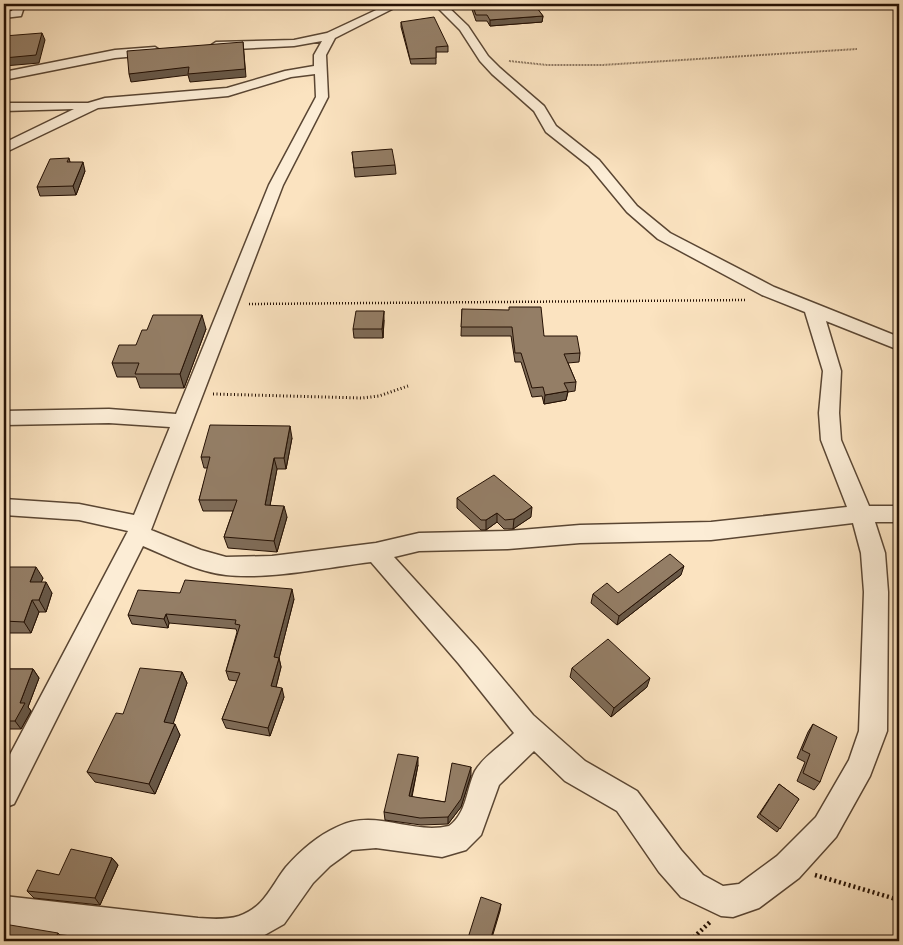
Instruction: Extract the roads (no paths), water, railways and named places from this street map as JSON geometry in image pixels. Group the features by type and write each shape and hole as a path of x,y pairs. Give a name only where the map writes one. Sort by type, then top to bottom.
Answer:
{"street":[{"path":"4,15 17,14 20,4"},
{"path":"200,47 294,43 330,36 397,4"},
{"path":"439,4 464,28 484,58 538,109 551,129 602,170 632,209 664,236 752,283 899,344"},
{"path":"4,794 139,530 231,304 276,185 322,97 320,55 330,36"},
{"path":"4,76 115,54 171,50"},
{"path":"4,149 20,139 93,105 113,100 228,92 289,74 320,69"},
{"path":"4,107 93,105"},
{"path":"376,552 534,734 575,771 627,801 639,815 670,861 692,886 721,901 733,902 748,897 788,867 826,827 860,767 873,730 876,592 873,554 861,514 831,440 832,371 813,309"},
{"path":"4,418 109,416 184,421"},
{"path":"4,507 79,512 139,530 197,558 226,566 272,565 376,552 419,542 508,540 580,534 711,531 861,514 899,514"},
{"path":"4,912 182,932 237,932 270,916 277,909 297,879 326,848 347,837 358,833 369,833 431,842 445,842 458,838 467,831 473,821 484,781 534,734"}]}
